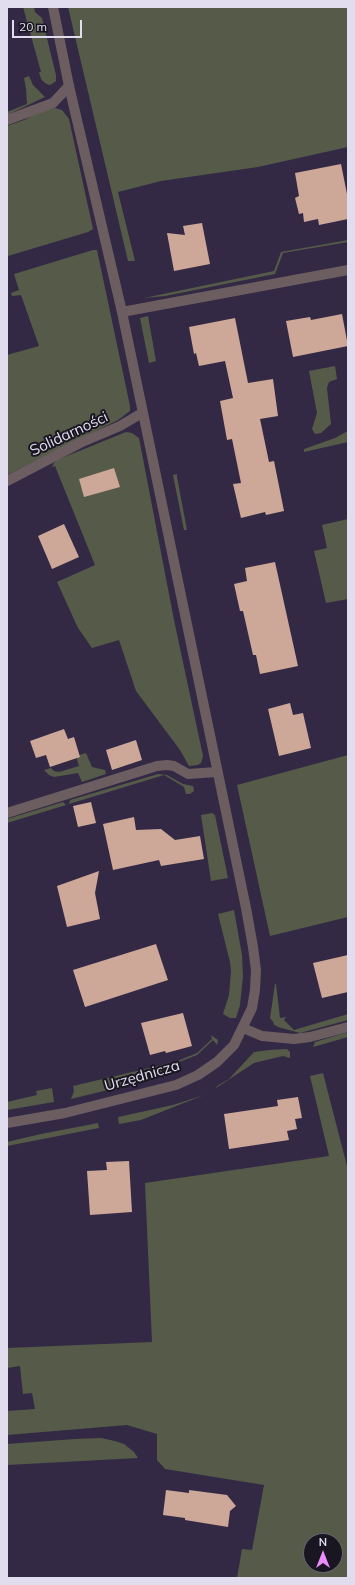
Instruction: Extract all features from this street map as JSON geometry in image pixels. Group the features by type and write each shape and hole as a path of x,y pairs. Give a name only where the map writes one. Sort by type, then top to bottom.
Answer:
{"street":[{"name":"Urzędnicza","path":"7,1123 50,1116 176,1085 198,1075 217,1062 234,1045 252,1008 256,970 253,947 218,772 122,312 69,86 53,7"},
{"path":"7,120 53,103 69,86"},
{"path":"122,312 348,270"},
{"name":"Solidarności","path":"7,481 80,443 120,426 142,413"},
{"path":"7,813 157,766 174,766 188,774 218,772"},
{"path":"243,1028 262,1036 294,1039 310,1037 348,1027"}],"green space":[{"path":"23,7 34,7 35,12 42,18 56,75 56,81 52,84 49,85 41,79 39,72 41,72"},
{"path":"68,7 348,7 348,147 258,167 161,181 118,192 135,261 128,261"},
{"path":"29,76 33,85 45,97 7,115 7,112 27,104 24,78"},
{"path":"55,108 62,110 69,119 93,229 88,232 8,256 7,126 24,120 45,109"},
{"path":"348,240 348,242 283,253 275,274 165,296 144,298 274,271 281,252"},
{"path":"97,250 130,411 118,420 7,475 7,355 39,346 21,295 12,296 11,293 19,290 14,274"},
{"path":"148,316 156,361 149,363 140,318"},
{"path":"335,366 337,379 329,382 327,388 331,424 321,433 315,434 312,429 317,413 309,371"},
{"path":"348,431 348,442 304,452 304,449 335,438"},
{"path":"126,432 132,433 139,438 174,620 203,756 201,763 198,765 189,766 180,750 136,691 119,640 92,648 78,628 57,582 95,565 55,466 52,467 57,460"},
{"path":"177,474 187,530 184,530 173,475"},
{"path":"348,519 348,599 326,603 314,551 327,548 322,525"},
{"path":"86,753 92,767 105,770 106,774 82,782 78,773 54,777 49,775 44,770 51,768 54,771 59,772 79,766 76,756"},
{"path":"348,755 348,917 270,936 237,785"},
{"path":"158,774 167,775 183,784 193,786 194,791 190,794 186,794 184,787 164,775 69,804 70,800"},
{"path":"63,802 66,805 7,823 7,819"},
{"path":"212,813 215,815 228,878 211,881 201,815"},
{"path":"234,910 242,955 243,976 240,1005 236,1018 230,1018 223,1014 229,995 231,971 218,914"},
{"path":"275,984 280,1018 286,1017 284,1020 294,1030 348,1014 348,1020 300,1033 278,1027 273,1024 274,1023 270,1018"},
{"path":"348,1032 348,1037 313,1047 315,1042"},
{"path":"211,1035 218,1040 217,1045 213,1040 197,1055 174,1064 174,1071 144,1081 71,1099 74,1091 73,1086 175,1062 197,1053 212,1039"},
{"path":"287,1049 290,1052 290,1058 283,1056 254,1063 216,1088 229,1079 254,1052"},
{"path":"323,1073 348,1170 348,1578 237,1578 242,1549 252,1550 264,1485 165,1469 157,1460 157,1434 127,1425 7,1435 7,1411 35,1409 32,1393 23,1394 20,1366 7,1368 7,1348 152,1342 145,1183 329,1156 310,1076"},
{"path":"52,1088 54,1102 7,1110 7,1102 37,1095 36,1091"},
{"path":"204,1095 141,1120 119,1124 118,1117 173,1105"},
{"path":"98,1123 99,1128 7,1146 7,1142"},
{"path":"101,1438 124,1444 134,1452 138,1458 7,1465 7,1444"}],"building":[{"path":"341,164 348,199 348,219 319,225 318,219 304,222 303,213 299,214 295,198 299,196 295,173"},
{"path":"202,223 210,264 174,271 167,233 185,235 183,226"},
{"path":"342,314 348,346 293,357 286,321 310,317 311,320"},
{"path":"235,318 248,383 273,379 278,416 260,419 269,462 274,461 284,511 266,515 265,512 241,518 233,484 241,483 232,439 227,440 220,401 233,398 225,361 199,366 196,353 194,354 189,327"},
{"path":"114,468 120,487 84,497 79,479"},
{"path":"64,524 79,557 52,569 38,536"},
{"path":"275,562 298,666 260,674 256,655 253,655 243,611 240,611 234,584 247,581 245,568"},
{"path":"290,703 293,715 303,713 311,748 279,756 268,709"},
{"path":"64,729 68,739 74,737 80,757 50,767 46,755 36,758 30,741"},
{"path":"136,740 142,760 112,770 106,750"},
{"path":"91,802 96,823 78,827 73,806"},
{"path":"134,817 136,830 161,829 175,840 200,836 204,859 161,866 159,860 113,870 103,824"},
{"path":"99,871 95,893 100,919 67,927 57,886"},
{"path":"156,944 168,980 85,1007 73,970"},
{"path":"348,955 348,992 322,998 313,963"},
{"path":"183,1013 192,1046 166,1053 165,1051 150,1055 141,1023"},
{"path":"298,1097 302,1118 295,1119 297,1129 287,1131 289,1140 229,1149 224,1114 278,1106 277,1100"},
{"path":"129,1161 132,1212 90,1215 87,1171 107,1170 106,1162"},
{"path":"166,1490 189,1493 189,1490 227,1495 236,1506 230,1511 228,1527 163,1515"}]}
